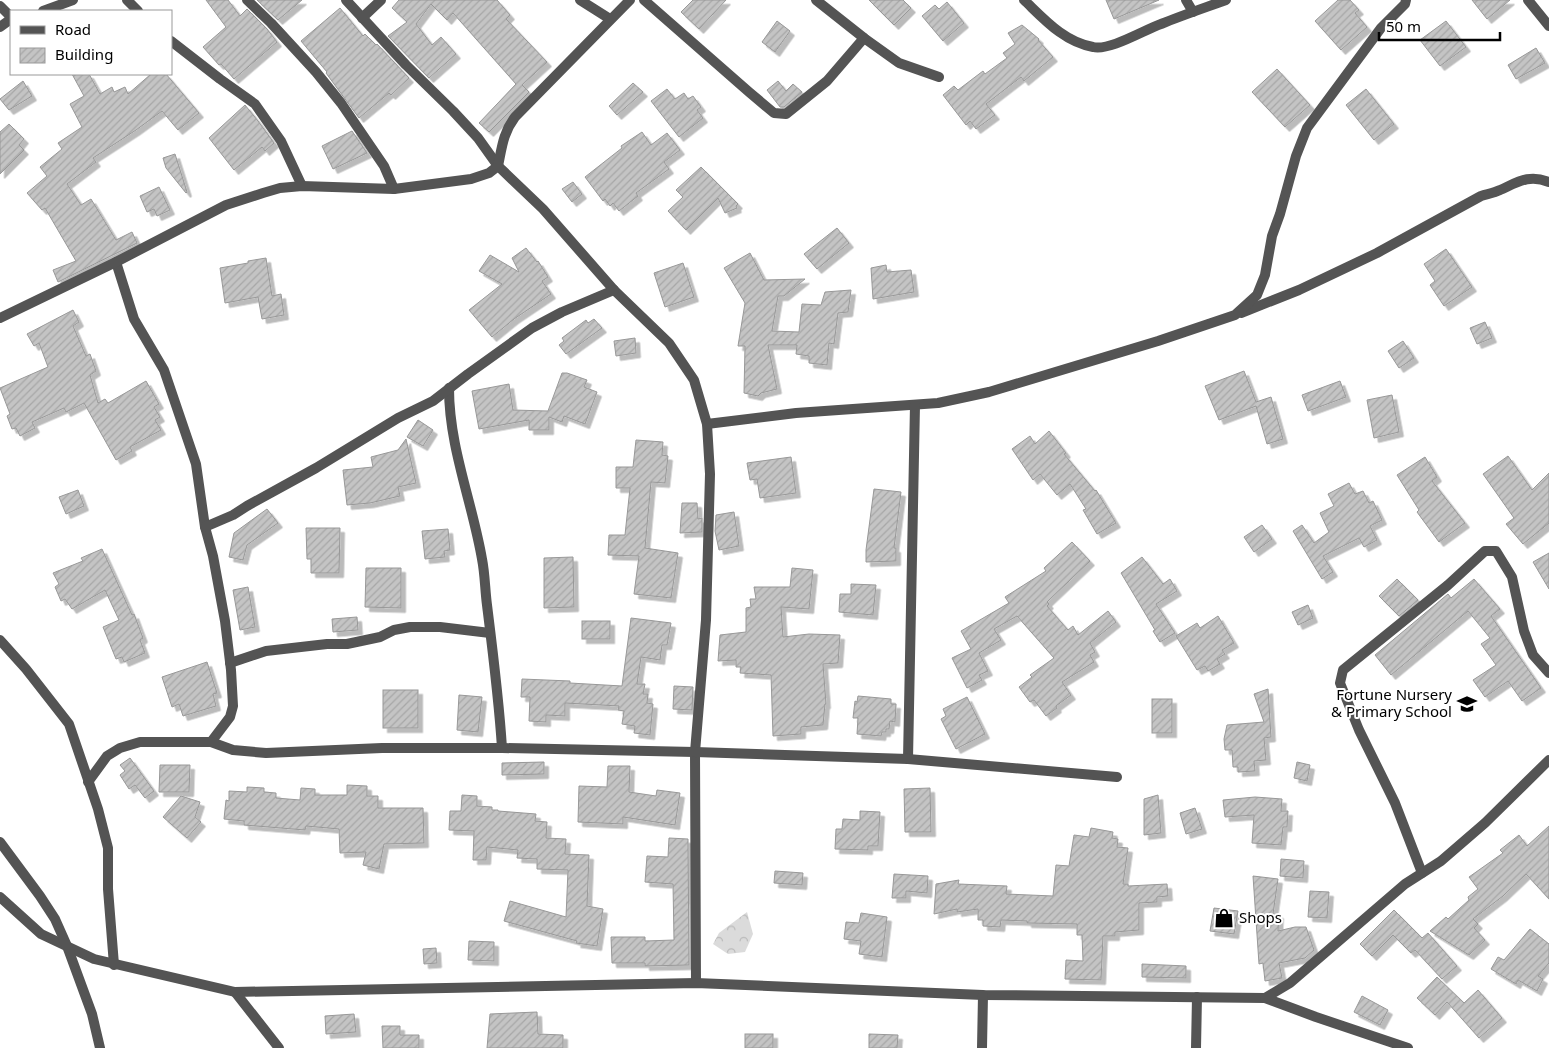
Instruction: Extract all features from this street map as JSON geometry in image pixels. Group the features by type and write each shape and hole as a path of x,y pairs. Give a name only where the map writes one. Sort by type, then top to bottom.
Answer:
{"street":[{"path":"46,10 72,0"},
{"path":"127,0 137,10"},
{"path":"247,0 297,51 341,103 384,166 394,189"},
{"path":"346,0 406,65 478,138 498,166 543,209 614,290 669,343 694,380 707,424 710,474 706,620 694,752 696,982"},
{"path":"362,18 381,0"},
{"path":"580,0 610,19"},
{"path":"0,318 116,262 226,205 280,188 302,186 394,189 471,179 489,173 498,166 507,127 515,117 630,0"},
{"path":"644,0 749,92 774,112 780,114 786,114 827,81 864,38"},
{"path":"816,0 899,63 939,77"},
{"path":"1024,0 1055,30 1075,41 1094,48 1117,43 1160,24 1226,0"},
{"path":"1186,0 1193,12"},
{"path":"1528,0 1549,26"},
{"path":"1235,315 1257,295 1265,275 1272,236 1296,156 1307,128 1381,28 1406,1"},
{"path":"0,6 10,17"},
{"path":"0,27 10,19"},
{"path":"172,42 254,104 282,141 302,186"},
{"path":"707,424 796,413 915,406 989,392 1158,341 1235,315 1299,290 1377,253 1481,196 1498,191 1519,181 1535,178 1549,182"},
{"path":"116,262 134,319 164,370 196,464 205,527 213,556 225,621 233,706 230,717 211,742"},
{"path":"205,527 234,515 398,418 433,401 532,328 562,312 614,290"},
{"path":"449,388 449,410 452,431 483,561 502,748"},
{"path":"908,760 915,406"},
{"path":"1422,873 1395,803 1359,730 1340,683 1343,670 1448,585 1485,551 1496,551 1512,577 1524,631 1533,655 1549,673"},
{"path":"230,663 266,651 327,644 347,644 380,637 394,630 410,628 440,627 490,633"},
{"path":"0,640 26,669 69,724 98,809 108,848 108,889 114,964"},
{"path":"88,782 107,756 120,748 140,742 211,742 233,750 266,753 382,748 502,748 694,752 908,760 1117,777"},
{"path":"1265,998 1290,983 1406,884 1441,861 1485,823 1549,760"},
{"path":"0,842 55,919 92,1014 100,1048"},
{"path":"0,897 41,934 94,959 235,992 696,982 983,995 1265,998 1408,1048"},
{"path":"235,992 279,1048"},
{"path":"982,1048 983,995"},
{"path":"1196,1048 1197,998"}],"green space":[{"path":"747,912 753,934 745,952 728,954 713,944 719,933"}],"building":[{"path":"206,0 228,0 240,16 247,9 277,42 234,79 203,47 226,27"},
{"path":"257,0 302,0 278,20"},
{"path":"399,0 497,0 510,15 506,19 547,62 522,85 529,92 489,132 479,123 516,84 453,13 447,20 431,4 416,24 432,45 441,37 456,54 429,78 388,36 407,22 392,8"},
{"path":"693,0 726,0 699,29 681,12"},
{"path":"869,0 903,0 911,8 894,25"},
{"path":"1106,0 1159,0 1114,19"},
{"path":"1338,0 1350,0 1359,10 1355,13 1367,27 1341,50 1315,21"},
{"path":"1472,0 1510,0 1487,19"},
{"path":"947,2 964,23 943,41 922,16 935,5 939,9"},
{"path":"340,8 363,36 365,34 377,44 409,78 391,95 389,93 359,118 327,72 301,41"},
{"path":"777,21 790,31 775,52 762,42"},
{"path":"1446,21 1466,47 1440,66 1420,40"},
{"path":"1022,25 1039,39 1053,57 1024,81 1021,77 986,104 995,115 976,129 970,121 966,125 943,95 954,86 958,90 983,71 985,74 1007,58 1003,53 1015,44 1008,33"},
{"path":"1536,48 1545,63 1516,79 1508,65"},
{"path":"1277,69 1310,105 1285,127 1252,92"},
{"path":"73,75 90,75 100,94 112,87 114,92 125,87 128,94 150,75 167,75 199,113 178,130 162,111 93,158 96,162 67,184 81,205 91,199 116,240 132,232 137,243 58,282 53,270 76,261 45,208 42,210 27,193 47,176 40,167 62,149 58,143 82,127 70,104 84,96"},
{"path":"23,81 32,96 9,110 0,99"},
{"path":"778,81 786,91 793,84 802,92 784,107 780,107 767,90"},
{"path":"633,83 643,92 617,115 609,106"},
{"path":"667,89 675,99 684,93 688,99 693,96 701,107 697,110 703,118 679,137 651,101"},
{"path":"1366,89 1394,124 1374,140 1346,105"},
{"path":"245,105 274,143 265,151 262,147 234,170 209,138"},
{"path":"9,124 24,139 19,145 24,150 0,174 0,132"},
{"path":"352,131 367,153 333,169 322,146"},
{"path":"642,132 651,145 667,133 680,150 664,162 669,169 636,193 638,196 619,211 613,203 610,206 605,199 603,201 585,177 622,148 621,146"},
{"path":"175,154 186,193 166,168 163,158"},
{"path":"701,167 738,204 737,208 725,213 718,198 686,230 668,211 683,197 676,190"},
{"path":"573,182 582,194 572,202 562,189"},
{"path":"159,187 170,210 157,216 154,209 147,212 140,196"},
{"path":"837,228 849,243 817,269 804,254"},
{"path":"526,248 538,261 548,277 542,281 551,294 514,319 492,337 469,310 502,284 479,271 490,255 519,272 512,258"},
{"path":"1446,249 1472,287 1444,306 1430,285 1435,281 1424,264"},
{"path":"750,253 764,280 805,279 784,296 778,296 772,331 799,332 802,304 821,305 825,292 851,290 848,312 838,313 834,344 829,343 827,365 809,363 809,356 796,354 797,345 768,345 777,389 761,393 758,396 744,393 745,346 738,346 745,303 724,268"},
{"path":"266,258 272,296 281,294 284,315 262,319 258,297 225,303 220,268"},
{"path":"683,263 694,297 665,307 654,273"},
{"path":"886,265 887,272 911,270 914,292 873,299 871,268"},
{"path":"73,310 79,322 73,326 86,356 90,354 96,371 90,375 98,403 105,399 108,403 146,381 159,404 154,407 160,417 155,420 161,430 130,447 132,451 116,460 84,403 66,412 64,408 32,422 35,428 20,436 16,428 12,429 7,416 10,414 0,388 48,367 39,343 34,346 27,334"},
{"path":"594,319 602,328 566,354 559,345 564,341 562,338 586,320 588,323"},
{"path":"1485,322 1492,338 1477,344 1470,328"},
{"path":"635,338 636,353 616,356 614,341"},
{"path":"1403,341 1414,358 1399,368 1388,351"},
{"path":"1244,371 1256,402 1271,397 1283,439 1267,444 1256,406 1219,420 1205,386"},
{"path":"562,373 587,380 584,387 597,392 585,424 564,416 562,422 549,417 549,430 529,430 529,420 479,429 472,391 509,384 513,410 548,411"},
{"path":"1340,381 1346,397 1308,411 1302,395"},
{"path":"1392,395 1399,432 1374,438 1367,400"},
{"path":"418,420 433,430 423,446 407,437"},
{"path":"1049,431 1066,453 1064,454 1096,490 1116,523 1097,534 1083,510 1086,509 1070,484 1057,495 1040,474 1033,480 1012,449 1030,436 1035,444"},
{"path":"406,439 416,483 398,487 400,496 370,503 347,505 343,470 373,467 371,457 398,450"},
{"path":"636,440 663,442 662,455 668,456 665,483 651,482 645,548 678,553 671,598 634,594 639,556 608,555 609,535 625,535 630,488 616,488 616,467 633,467"},
{"path":"1508,456 1532,490 1549,473 1549,523 1523,544 1506,524 1514,518 1483,474"},
{"path":"791,457 796,493 760,498 757,479 750,480 747,463"},
{"path":"1425,457 1437,477 1432,481 1465,523 1439,542 1417,512 1419,510 1397,475"},
{"path":"1349,483 1355,494 1363,491 1369,503 1373,501 1382,520 1370,526 1377,540 1364,547 1359,538 1323,556 1333,572 1322,579 1293,531 1302,525 1314,543 1329,532 1320,513 1334,506 1328,494"},
{"path":"874,489 901,492 894,548 896,548 896,561 866,562"},
{"path":"78,490 84,506 66,514 59,497"},
{"path":"682,503 697,503 698,519 702,518 702,532 680,533"},
{"path":"267,509 278,523 247,545 243,560 229,557 234,533"},
{"path":"734,512 739,546 719,550 715,531 716,515"},
{"path":"1262,525 1272,539 1254,552 1244,537"},
{"path":"306,528 340,528 339,573 311,573 311,559 307,559"},
{"path":"448,529 450,550 444,551 445,557 425,559 422,531"},
{"path":"1072,542 1090,561 1047,602 1049,604 1047,606 1068,630 1073,626 1078,635 1108,611 1116,622 1090,643 1095,652 1090,655 1094,662 1062,682 1071,695 1046,716 1034,700 1030,702 1019,687 1032,677 1030,675 1054,658 1017,616 994,629 1001,640 979,653 988,671 979,675 982,680 967,688 952,658 971,649 961,631 1009,603 1005,597 1046,571 1044,568"},
{"path":"102,549 132,615 134,614 143,638 140,640 145,653 124,662 122,657 116,659 103,627 119,620 105,590 72,609 65,599 61,601 55,587 59,584 53,573 83,561 81,558"},
{"path":"1549,553 1549,589 1533,562"},
{"path":"573,557 574,607 544,608 544,558"},
{"path":"1142,557 1163,584 1170,579 1177,591 1156,604 1175,633 1160,642 1153,631 1155,630 1121,573"},
{"path":"366,568 401,568 401,608 365,607"},
{"path":"792,568 813,570 809,609 781,607 783,637 809,634 840,635 838,663 823,664 826,704 823,725 801,727 801,734 773,736 771,675 740,673 741,667 736,667 736,660 718,661 720,635 746,632 746,608 751,607 750,599 756,599 754,587 790,587"},
{"path":"1397,579 1418,600 1399,616 1379,596"},
{"path":"1474,579 1500,609 1491,616 1541,688 1522,701 1508,681 1485,697 1473,680 1496,665 1481,644 1490,638 1468,611 1391,675 1375,655 1448,594 1451,598"},
{"path":"851,584 876,585 873,615 839,612 840,594 851,594"},
{"path":"248,587 255,627 240,630 233,590"},
{"path":"1308,605 1313,618 1298,625 1292,612"},
{"path":"1218,616 1234,643 1222,650 1225,654 1217,659 1220,664 1208,671 1205,666 1197,670 1176,636 1197,623 1200,628"},
{"path":"357,617 358,630 333,632 332,619"},
{"path":"631,618 671,623 667,645 662,645 660,660 641,657 637,684 645,684 643,694 648,694 647,703 653,704 650,735 634,733 635,726 622,724 624,711 618,710 619,706 565,703 565,716 546,715 546,722 529,721 530,697 521,697 522,679 622,686"},
{"path":"582,621 610,621 610,639 582,639"},
{"path":"207,662 217,693 213,694 216,706 183,716 179,704 172,707 162,677"},
{"path":"674,686 693,687 692,710 673,709"},
{"path":"1268,689 1271,737 1264,738 1266,760 1254,761 1255,771 1238,772 1238,767 1233,767 1232,750 1225,750 1224,739 1227,725 1264,722 1254,694"},
{"path":"383,690 418,690 418,728 383,728"},
{"path":"459,695 482,697 478,732 457,730"},
{"path":"858,696 891,699 891,704 896,704 895,722 890,721 889,729 886,729 886,732 882,732 881,736 857,734 858,718 853,718 855,701 857,702"},
{"path":"967,697 985,734 956,749 941,719 946,716 943,709"},
{"path":"1152,699 1172,699 1172,733 1152,733"},
{"path":"130,758 154,791 145,798 135,785 129,789 120,775 125,771 120,765"},
{"path":"544,762 544,774 502,775 502,763"},
{"path":"1297,762 1310,765 1307,781 1294,778"},
{"path":"160,765 190,765 189,792 159,792"},
{"path":"608,766 630,766 629,792 656,796 657,790 680,793 675,825 623,817 623,824 578,822 579,786 607,787"},
{"path":"347,785 367,786 367,796 378,796 378,808 423,808 424,843 384,844 379,869 363,865 366,852 340,853 339,829 306,826 305,830 244,825 244,821 224,819 226,800 229,801 229,791 247,792 247,787 264,788 264,792 276,793 276,798 300,800 301,788 315,789 315,795 347,795"},
{"path":"930,788 931,832 905,832 904,789"},
{"path":"462,795 477,796 477,806 492,807 492,810 536,814 535,821 547,822 546,838 566,839 565,854 589,855 587,906 603,909 597,946 576,943 577,941 504,921 510,901 566,917 568,870 537,869 537,859 517,858 518,850 487,847 486,860 473,860 474,831 449,830 450,811 461,811"},
{"path":"1158,795 1161,833 1144,835 1144,799"},
{"path":"181,796 200,802 195,817 201,822 187,838 163,817"},
{"path":"1255,797 1282,799 1281,811 1288,811 1287,827 1283,827 1281,845 1252,843 1254,815 1225,817 1223,800"},
{"path":"1195,808 1202,829 1186,834 1180,813"},
{"path":"860,811 880,812 878,846 868,846 868,850 835,849 836,829 842,829 843,819 860,820"},
{"path":"1549,826 1549,899 1526,874 1503,896 1473,919 1478,924 1474,928 1485,940 1469,955 1430,931 1446,917 1448,919 1478,889 1469,877 1503,853 1500,850 1519,835 1527,846"},
{"path":"1091,828 1113,832 1112,838 1118,839 1117,847 1128,848 1123,884 1128,884 1128,886 1167,884 1168,896 1157,897 1157,902 1139,903 1139,930 1115,932 1115,936 1103,936 1101,980 1065,979 1066,960 1083,961 1082,935 1077,935 1077,924 1027,923 1027,921 1001,920 1000,927 983,926 983,920 978,920 978,909 957,912 957,909 934,914 936,884 959,880 958,884 1007,886 1006,894 1053,896 1056,865 1069,866 1074,835 1089,837"},
{"path":"669,838 688,839 689,965 645,966 645,963 612,963 611,937 645,937 645,941 674,940 673,884 645,882 647,856 668,857"},
{"path":"1281,859 1304,861 1303,878 1280,876"},
{"path":"775,871 803,873 802,885 774,883"},
{"path":"894,874 928,876 927,893 906,891 906,898 892,898"},
{"path":"1253,876 1278,879 1273,914 1279,914 1278,931 1295,927 1306,927 1314,950 1305,958 1279,963 1282,978 1265,981 1263,963 1259,964"},
{"path":"1310,891 1329,892 1327,918 1308,917"},
{"path":"1214,908 1238,911 1234,934 1210,931"},
{"path":"1394,910 1422,938 1428,933 1457,966 1442,979 1415,950 1411,953 1393,935 1372,956 1360,944"},
{"path":"861,913 887,917 882,957 859,954 861,941 844,939 846,922 859,923"},
{"path":"1530,929 1549,944 1549,963 1538,976 1543,979 1537,991 1518,980 1516,984 1491,969 1498,957 1504,960"},
{"path":"469,941 494,942 494,961 468,960"},
{"path":"436,948 437,963 424,964 423,949"},
{"path":"1142,964 1186,966 1186,978 1142,977"},
{"path":"1437,977 1464,1003 1478,990 1502,1018 1479,1038 1447,1002 1435,1015 1417,998"},
{"path":"1362,996 1388,1010 1380,1025 1354,1012"},
{"path":"537,1012 538,1034 563,1035 563,1048 487,1048 490,1014"},
{"path":"354,1014 356,1032 326,1034 325,1016"},
{"path":"382,1026 400,1026 400,1035 419,1035 419,1048 383,1048"},
{"path":"745,1034 773,1034 773,1048 745,1048"},
{"path":"869,1034 898,1035 897,1048 869,1048"}],"place":[{"name":"Fortune Nursery & Primary School","path":"1467,704"},
{"name":"Shops","path":"1224,918"}]}
